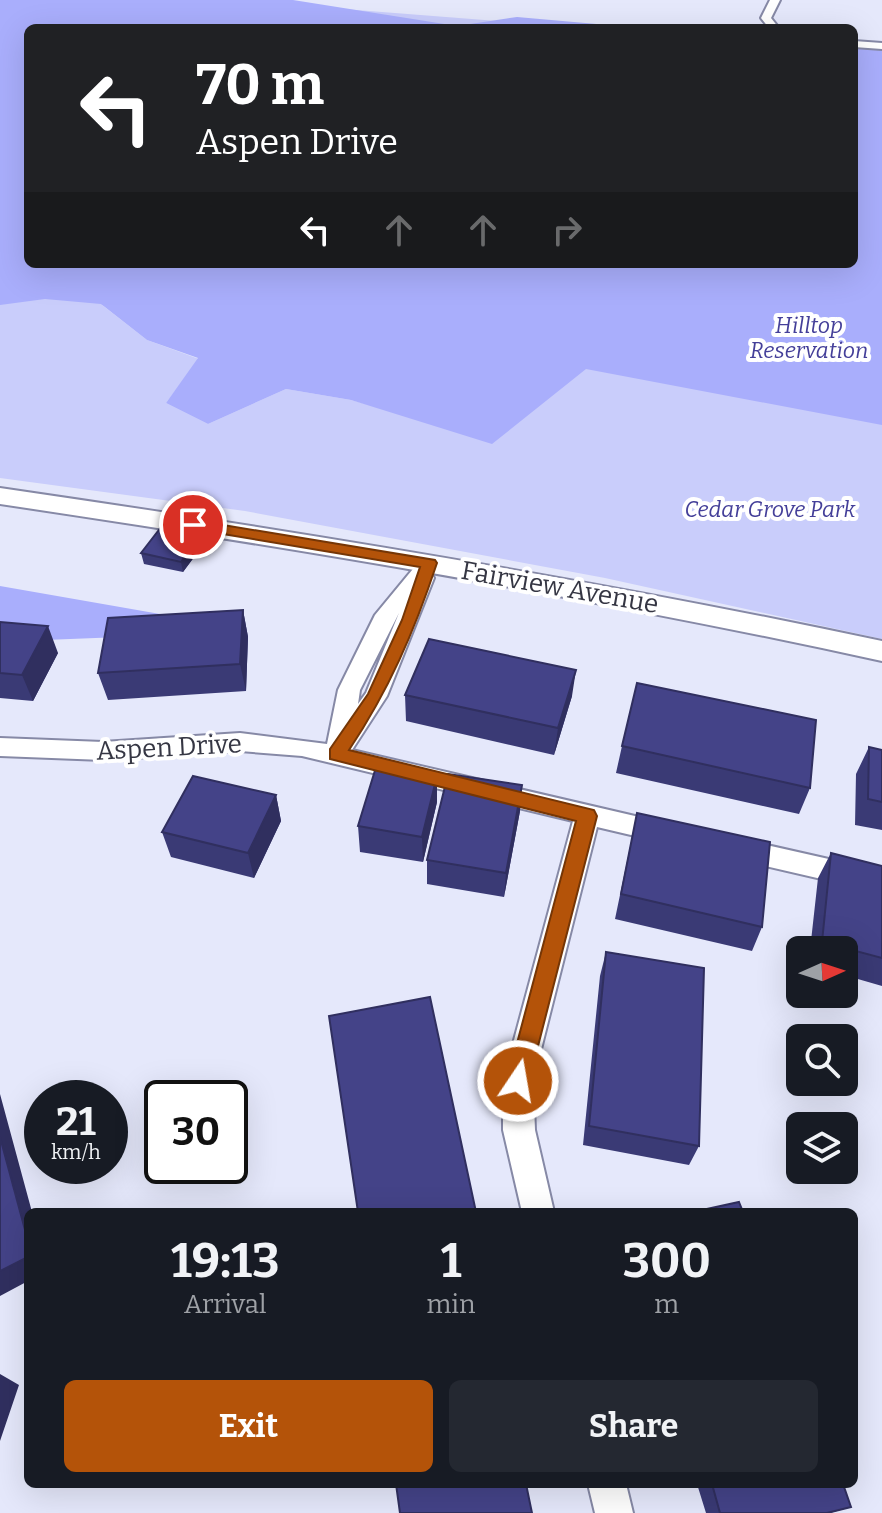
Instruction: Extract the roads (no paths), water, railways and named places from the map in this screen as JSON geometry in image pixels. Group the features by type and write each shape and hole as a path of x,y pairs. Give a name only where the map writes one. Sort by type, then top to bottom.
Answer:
{"main road":[{"name":"Fairview Avenue","path":"0,496 429,563 737,619 882,651"}],"street":[{"path":"771,24 766,18 775,0"},
{"path":"858,44 882,46"},
{"path":"337,754 376,696 410,620 429,563"},
{"name":"Aspen Drive","path":"0,747 103,751 240,742 337,754 587,816 882,882"},
{"path":"537,1208 521,1141 518,1081 587,816"},
{"path":"608,1488 614,1513"}],"park label":[{"name":"Hilltop Reservation","path":"809,338"},
{"name":"Cedar Grove Park","path":"770,509"}]}
